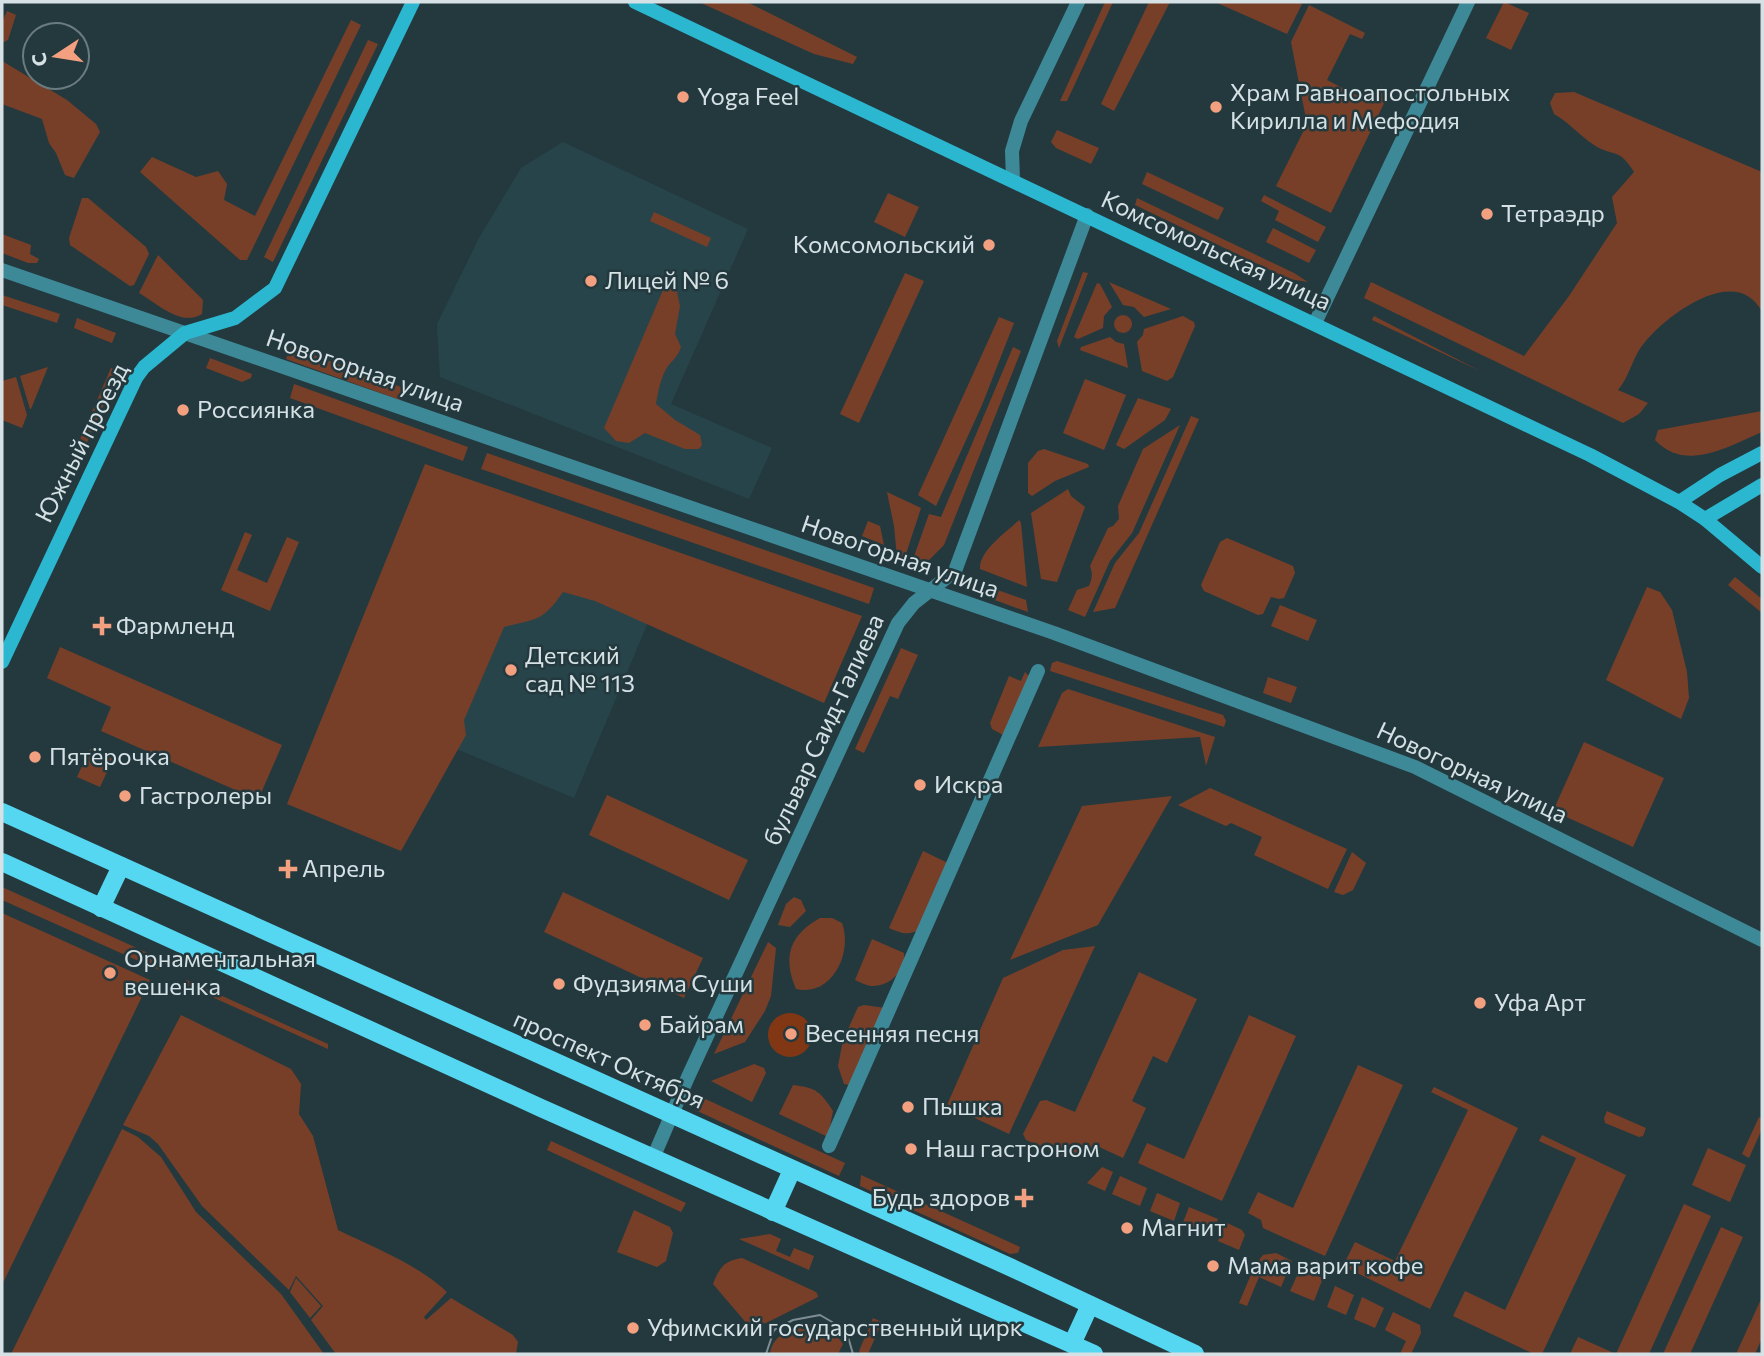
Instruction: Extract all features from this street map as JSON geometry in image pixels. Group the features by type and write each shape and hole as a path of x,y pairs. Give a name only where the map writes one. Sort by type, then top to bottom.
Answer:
{"main road":[{"name":"Южный проезд","path":"2,662 129,390 144,367 185,333 235,317 275,288 413,2"},
{"name":"Комсомольская улица","path":"635,2 1590,455 1679,502 1705,519 1762,567"},
{"path":"1679,502 1720,475 1762,453"},
{"path":"1705,519 1762,485"},
{"name":"проспект Октября","path":"2,812 1195,1354"},
{"path":"2,862 653,1158 1094,1354"},
{"path":"101,908 121,866"},
{"path":"773,1212 792,1170"},
{"path":"1072,1344 1090,1305"}],"street":[{"path":"1013,180 1012,151 1021,121 1078,2"},
{"path":"1315,324 1468,2"},
{"name":"бульвар Саид-Галиева","path":"653,1158 898,623 914,603 955,571 1087,215"},
{"name":"Новогорная улица","path":"2,270 1067,638 1415,767 1762,940"},
{"path":"829,1146 1038,671"}],"shaded area":[{"path":"699,2 747,2 857,57 853,64 814,54"},
{"path":"1105,2 1113,2 1067,101 1060,101"},
{"path":"1149,2 1170,2 1114,111 1101,104"},
{"path":"1215,2 1298,2 1302,4 1287,34"},
{"path":"1504,2 1529,13 1511,50 1486,38"},
{"path":"1309,5 1365,33 1362,39 1350,34 1327,80 1372,103 1381,86 1390,91 1331,213 1276,186 1307,124 1291,42"},
{"path":"7,11 16,15 8,40 2,43 2,22"},
{"path":"351,20 361,25 247,260 240,260 140,172 152,157 196,177 218,171 227,184 224,200 255,216"},
{"path":"368,40 378,44 273,262 264,257"},
{"path":"2,61 21,72 21,91 52,91 96,124 100,132 74,178 65,175 49,143 42,119 2,104"},
{"path":"1574,92 1762,172 1762,312 1751,298 1736,292 1720,293 1703,298 1669,319 1641,347 1618,390 1648,403 1639,414 1623,423 1364,298 1371,282 1524,356 1569,296 1617,223 1612,197 1634,172 1620,155 1594,145 1554,114 1550,103 1555,93"},
{"path":"1057,130 1099,148 1091,164 1056,148 1051,142"},
{"name":"Лицей № 6","path":"563,142 748,229 671,404 772,448 749,499 440,377 437,324 479,238 521,168"},
{"path":"1147,172 1224,208 1218,220 1142,184"},
{"path":"888,193 919,207 905,237 874,222"},
{"path":"1264,195 1326,227 1318,242 1275,220 1279,211 1261,201"},
{"path":"82,198 88,198 146,247 149,254 134,285 130,286 70,245 69,238"},
{"path":"1137,198 1308,282 1289,279 1135,205"},
{"path":"654,212 711,238 707,247 650,221"},
{"path":"1273,228 1316,250 1309,263 1266,242"},
{"path":"2,234 31,245 30,254 39,259 37,263 28,263 2,253"},
{"path":"158,255 203,300 202,314 186,318 178,316 139,293"},
{"path":"1083,272 1088,273 1059,348 1057,341"},
{"path":"905,273 924,281 859,423 840,414"},
{"path":"1109,282 1171,309 1144,317 1134,307 1123,305"},
{"path":"666,283 675,283 680,306 675,334 681,347 663,374 656,404 675,420 700,435 702,445 699,449 685,449 645,433 629,443 616,441 604,428"},
{"path":"1097,283 1112,307 1104,316 1103,328 1078,339 1074,337"},
{"path":"2,295 60,314 57,323 2,305"},
{"path":"1123,315 1129,318 1132,324 1129,330 1123,333 1117,330 1114,324 1117,318"},
{"path":"1183,316 1194,322 1195,326 1173,377 1167,381 1142,371 1137,342 1144,329"},
{"path":"1374,316 1480,371 1372,320"},
{"path":"999,317 1014,323 982,405 936,506 918,495"},
{"path":"77,318 116,333 112,343 74,328"},
{"path":"1110,337 1124,344 1128,368 1080,350 1081,347"},
{"path":"291,347 404,388 400,400 286,359"},
{"path":"1013,347 1021,351 944,545 923,566 912,562 929,514 941,517"},
{"path":"210,358 252,374 251,378 242,382 206,368"},
{"path":"48,367 31,409 30,409 20,376"},
{"path":"111,368 119,371 77,465 70,462"},
{"path":"16,377 27,415 22,428 2,420 2,381"},
{"path":"1085,379 1126,395 1104,450 1063,433"},
{"path":"294,384 468,447 463,461 290,398"},
{"path":"1138,398 1171,409 1165,420 1124,449 1116,445"},
{"path":"1762,411 1762,432 1708,454 1680,455 1667,450 1655,440 1658,430"},
{"path":"1191,416 1199,419 1115,608 1093,612 1115,563 1139,533"},
{"path":"1180,425 1132,533 1110,561 1085,617 1068,610 1077,590 1089,586 1092,576 1090,566 1108,528 1119,519 1118,506 1143,449"},
{"path":"1044,449 1088,464 1089,467 1055,481 1032,496 1028,493 1028,463 1038,451"},
{"path":"487,453 874,588 869,604 481,469"},
{"path":"425,464 862,616 824,703 595,601 563,592 544,614 504,627 464,720 466,735 401,851 287,804"},
{"path":"1068,489 1071,496 1085,507 1057,582 1041,579 1031,513"},
{"path":"887,492 921,508 904,560 897,557"},
{"path":"1019,520 1027,587 980,569 989,548"},
{"path":"868,521 880,526 884,545 862,536"},
{"path":"245,532 252,535 237,570 267,583 287,537 299,542 270,611 221,590"},
{"name":"Детский сад № 113","path":"449,536 649,620 574,798 375,715"},
{"path":"1227,538 1293,566 1295,573 1284,598 1271,597 1263,614 1258,615 1204,591 1201,585 1220,542"},
{"path":"1735,577 1762,599 1762,613 1728,585"},
{"path":"989,587 1026,600 1028,612 981,595"},
{"path":"1647,587 1660,592 1672,610 1687,672 1689,698 1681,719 1606,680"},
{"path":"1280,605 1317,620 1308,641 1271,626"},
{"path":"60,647 282,745 258,800 101,731 111,707 47,678"},
{"path":"901,648 918,655 898,699 890,696 864,753 855,749"},
{"path":"1057,661 1223,715 1226,721 1224,727 1050,671 1052,663"},
{"path":"1025,672 1030,677 1005,736 992,729 990,723 1009,676 1021,681"},
{"path":"1268,677 1297,687 1291,703 1263,693"},
{"path":"1068,689 1215,737 1206,766 1200,737 1038,747 1062,693"},
{"path":"1584,742 1664,778 1633,847 1553,811"},
{"path":"90,749 113,759 100,787 77,777"},
{"path":"1210,788 1347,849 1328,889 1254,855 1262,837 1231,823 1226,826 1178,805"},
{"path":"607,795 748,860 729,900 589,835"},
{"path":"1172,796 1098,925 1010,960 1082,806"},
{"path":"923,851 950,864 922,928 910,933 898,932 889,928"},
{"path":"1352,852 1366,863 1353,890 1343,895 1334,892"},
{"path":"2,887 159,958 159,970 2,900"},
{"path":"563,892 703,958 684,998 544,932"},
{"path":"794,897 801,900 806,911 790,927 778,925 786,904"},
{"path":"2,913 150,980 2,1285"},
{"path":"820,918 832,918 842,923 845,947 842,959 829,980 820,986 809,990 796,989 790,966 791,948 802,932"},
{"path":"872,939 904,953 899,972 890,981 878,986 855,980"},
{"path":"768,942 776,948 771,996 765,1011 745,1042 714,1054"},
{"path":"1095,946 1009,1134 947,1105 1003,978 1063,950"},
{"path":"1139,972 1197,999 1167,1063 1153,1056 1132,1101 1146,1108 1123,1158 1097,1146 1064,1157 1026,1140 1023,1134 1040,1101 1046,1100 1075,1112"},
{"path":"187,980 328,1044 328,1049 181,983"},
{"path":"864,1005 885,1008 850,1085 844,1084 838,1066 843,1040 858,1007"},
{"path":"790,1013 806,1019 812,1035 806,1051 790,1057 774,1051 768,1035 774,1019"},
{"path":"181,1015 291,1069 301,1084 299,1114 313,1136 338,1230 409,1265 447,1292 424,1317 426,1320 451,1298 513,1335 518,1342 516,1354 336,1354 311,1320 323,1306 296,1276 289,1290 202,1206 158,1144 149,1136 123,1125"},
{"path":"1249,1015 1296,1036 1222,1201 1138,1163 1147,1143 1184,1159"},
{"path":"754,1064 764,1068 766,1073 752,1102 711,1081"},
{"path":"1358,1065 1403,1085 1325,1256 1263,1228 1261,1220 1248,1213 1258,1192 1293,1208"},
{"path":"793,1085 817,1092 833,1111 828,1137 779,1114"},
{"path":"1434,1087 1518,1128 1430,1309 1343,1266 1355,1242 1395,1261 1468,1110 1431,1092"},
{"path":"701,1097 845,1163 839,1176 695,1110"},
{"path":"1607,1111 1646,1128 1643,1136 1639,1137 1605,1123"},
{"path":"1759,1117 1762,1119 1762,1129 1749,1158 1742,1154"},
{"path":"122,1129 138,1137 161,1157 196,1212 281,1294 324,1354 11,1354"},
{"path":"1542,1135 1626,1175 1542,1354 1534,1354 1453,1316 1465,1291 1505,1310 1576,1158 1539,1141"},
{"path":"551,1141 686,1203 681,1212 547,1150"},
{"path":"1708,1148 1746,1165 1730,1202 1692,1185"},
{"path":"1102,1167 1113,1172 1105,1191 1087,1183"},
{"path":"861,1175 1020,1247 1018,1253 1010,1254 860,1186"},
{"path":"1120,1176 1147,1188 1140,1206 1112,1194"},
{"path":"1157,1193 1180,1203 1174,1221 1150,1211"},
{"path":"1684,1204 1711,1216 1649,1354 1616,1354"},
{"path":"1189,1207 1218,1219 1211,1238 1182,1225"},
{"path":"634,1210 670,1227 673,1233 666,1261 657,1267 617,1252"},
{"path":"1225,1222 1242,1230 1245,1235 1239,1250 1218,1241"},
{"path":"1721,1227 1743,1237 1690,1354 1663,1354"},
{"path":"770,1234 781,1239 776,1251 790,1257 794,1248 814,1256 809,1270 739,1239"},
{"path":"1276,1253 1292,1261 1281,1287 1259,1277 1247,1306 1239,1303 1255,1265 1263,1255"},
{"path":"742,1258 814,1291 818,1297 766,1323 748,1325 713,1284 723,1266"},
{"path":"1300,1269 1323,1278 1314,1301 1290,1291"},
{"path":"296,1278 321,1306 310,1318 290,1292"},
{"path":"1335,1286 1354,1295 1346,1315 1327,1307"},
{"path":"1362,1297 1384,1308 1375,1328 1354,1319"},
{"path":"1762,1297 1762,1338 1755,1354 1736,1354"},
{"path":"1393,1312 1420,1325 1421,1333 1411,1354 1400,1354 1406,1341 1385,1330"},
{"path":"873,1318 882,1322 868,1354 861,1354 859,1351"},
{"path":"814,1324 827,1328 840,1340 843,1344 838,1354 770,1354 780,1336 793,1329"},
{"path":"1578,1337 1616,1354 1570,1354"}],"tram line":[{"path":"766,1354 774,1330 793,1320 820,1315 846,1330 853,1354"}],"place":[{"name":"Yoga Feel","path":"683,97"},
{"name":"Храм Равноапостольных Кирилла и Мефодия","path":"1216,107"},
{"name":"Тетраэдр","path":"1487,214"},
{"name":"Комсомольский","path":"989,245"},
{"name":"Лицей № 6","path":"591,281"},
{"name":"Россиянка","path":"183,410"},
{"name":"Фармленд","path":"102,626"},
{"name":"Детский сад № 113","path":"511,670"},
{"name":"Пятёрочка","path":"35,757"},
{"name":"Искра","path":"920,785"},
{"name":"Гастролеры","path":"125,796"},
{"name":"Апрель","path":"288,869"},
{"name":"Орнаментальная вешенка","path":"110,973"},
{"name":"Фудзияма Суши","path":"559,984"},
{"name":"Уфа Арт","path":"1480,1003"},
{"name":"Байрам","path":"645,1025"},
{"name":"Весенняя песня","path":"791,1034"},
{"name":"Пышка","path":"908,1107"},
{"name":"Наш гастроном","path":"911,1149"},
{"name":"Будь здоров","path":"1024,1198"},
{"name":"Магнит","path":"1127,1228"},
{"name":"Мама варит кофе","path":"1213,1266"},
{"name":"Уфимский государственный цирк","path":"633,1328"}]}
